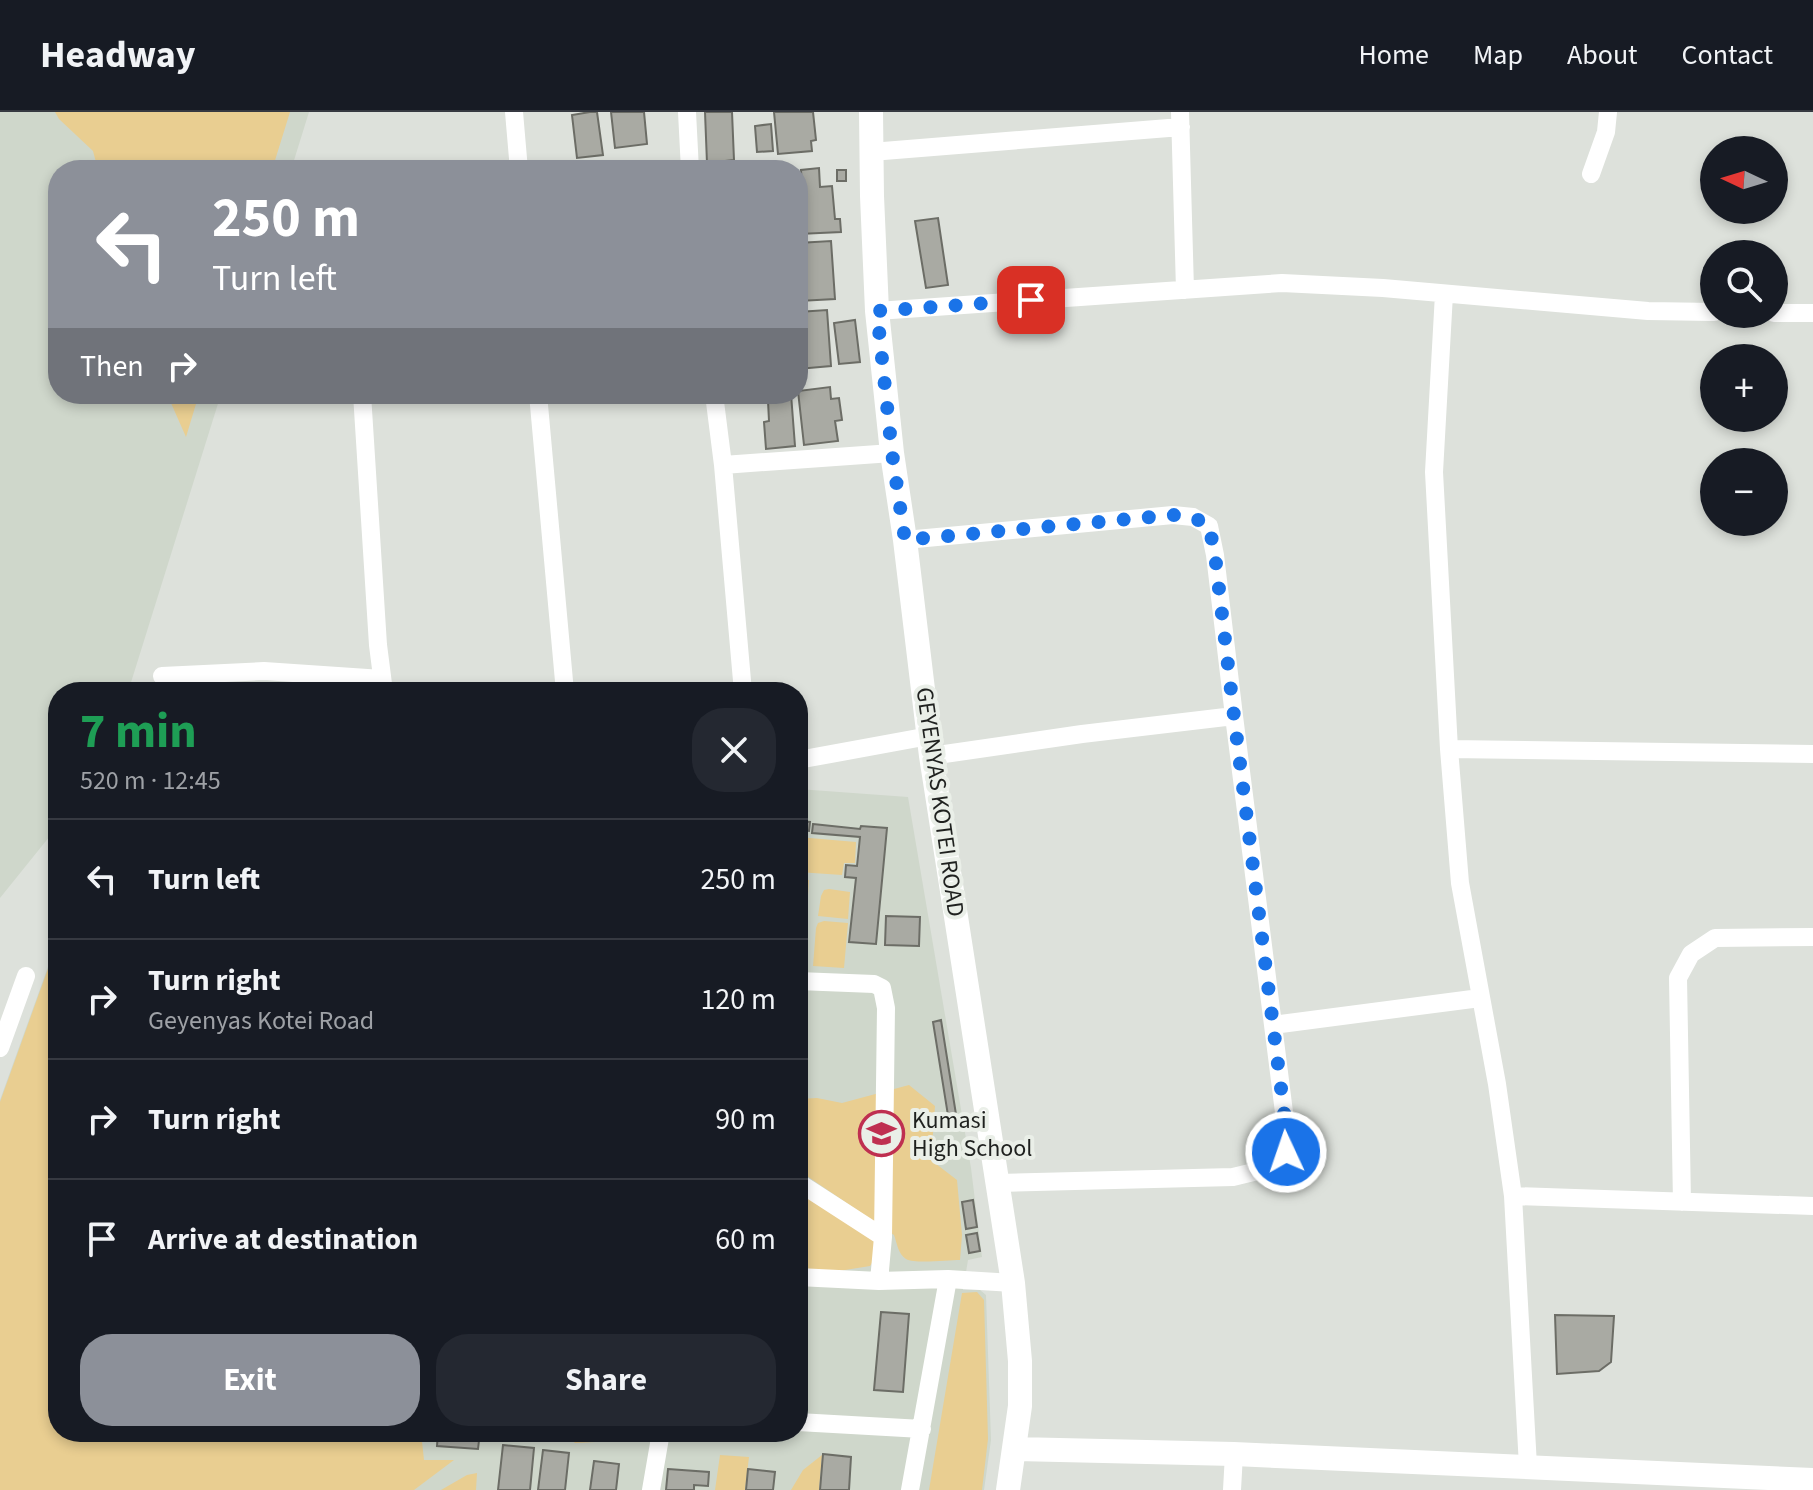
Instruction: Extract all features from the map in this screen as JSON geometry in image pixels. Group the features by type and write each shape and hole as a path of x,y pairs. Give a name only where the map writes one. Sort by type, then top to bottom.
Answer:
{"street":[{"path":"514,112 518,160"},
{"path":"687,112 689,160"},
{"name":"GEYENYAS KOTEI ROAD","path":"871,112 877,311 892,453 930,746 1013,1283 1020,1361 1020,1406 1008,1490"},
{"path":"1591,174 1606,132 1608,112"},
{"path":"871,152 1180,119 1185,290"},
{"path":"877,311 1282,283 1648,311 1700,312"},
{"path":"1444,294 1434,472 1449,749 1460,883 1497,1084 1513,1196 1528,1466"},
{"path":"1788,313 1813,313"},
{"path":"363,404 383,682"},
{"path":"539,404 564,682"},
{"path":"715,404 742,682"},
{"path":"723,465 892,453"},
{"path":"905,540 1173,515 1193,517 1209,526 1215,555 1286,1128 1286,1152 1274,1167 1233,1177 998,1183"},
{"path":"162,676 264,671 351,682"},
{"path":"808,759 1234,716"},
{"path":"1449,749 1813,754"},
{"path":"1682,1202 1678,978 1691,954 1715,938 1813,937"},
{"path":"0,1048 26,976"},
{"path":"808,981 874,984 882,988 886,1008 883,1237 879,1281"},
{"path":"1273,1025 1480,998"},
{"path":"808,1188 883,1237"},
{"path":"1513,1196 1813,1206"},
{"path":"808,1277 1013,1283"},
{"path":"910,1490 948,1279"},
{"path":"808,1423 922,1429"},
{"path":"651,1490 659,1442"},
{"path":"1015,1449 1234,1454 1813,1480"},
{"path":"1232,1490 1234,1454"}],"shaded area":[{"path":"0,112 309,112 294,160 48,160 48,404 218,404 131,682 48,682 48,838 0,898"},
{"path":"55,112 290,112 275,160 95,160 93,151"},
{"path":"171,404 196,404 186,437"},
{"name":"Kumasi High School","path":"808,790 908,797 971,1168 982,1257 968,1260 963,1290 980,1290 986,1295 991,1440 984,1490 0,1490 0,1100 48,967 48,1442 808,1442"},
{"path":"808,838 856,842 855,863 844,863 842,875 808,873"},
{"path":"824,890 850,892 848,919 818,916 821,896"},
{"path":"818,923 848,923 844,968 813,966 816,928"},
{"path":"48,969 48,1442 422,1442 424,1460 454,1460 414,1490 0,1490 0,1102"},
{"path":"909,1085 935,1106 931,1160 957,1180 962,1235 960,1260 924,1262 906,1259 899,1251 894,1235 808,1177 808,1098 842,1103"},
{"path":"808,1193 875,1242 874,1260 870,1266 808,1274"},
{"path":"977,1292 984,1300 988,1439 982,1490 929,1490 962,1293"},
{"path":"720,1455 749,1457 745,1490 715,1490"},
{"path":"822,1455 819,1490 791,1490 803,1470"},
{"path":"477,1473 476,1490 441,1490 467,1475"}],"building":[{"path":"597,112 603,155 577,158 572,115"},
{"path":"611,112 644,112 647,144 615,148"},
{"path":"705,112 732,112 734,160 707,160"},
{"path":"774,112 813,112 816,140 811,141 812,151 778,154"},
{"path":"771,124 773,151 757,152 755,126"},
{"path":"819,168 820,187 832,186 835,219 840,219 841,232 808,234 808,169"},
{"path":"837,170 846,170 846,181 837,181"},
{"path":"938,218 948,285 926,288 915,221"},
{"path":"831,241 835,299 808,300 808,242"},
{"path":"827,310 831,366 808,368 808,311"},
{"path":"855,320 860,362 839,364 834,323"},
{"path":"830,387 831,399 839,398 842,420 835,421 838,441 804,445 799,404 808,404 808,390"},
{"path":"768,404 792,404 795,446 766,449 764,422 769,421"},
{"path":"813,824 860,829 861,826 887,828 876,944 849,942 856,878 845,877 846,865 857,866 860,837 812,833"},
{"path":"886,916 920,917 919,946 885,945"},
{"path":"941,1020 958,1127 950,1128 933,1022"},
{"path":"973,1200 977,1227 966,1229 962,1202"},
{"path":"977,1233 980,1251 969,1253 966,1235"},
{"path":"881,1312 909,1314 903,1392 874,1390"},
{"path":"1555,1315 1614,1316 1611,1362 1599,1371 1557,1374"},
{"path":"437,1442 479,1442 478,1449 437,1446"},
{"path":"503,1445 534,1448 530,1490 498,1490"},
{"path":"543,1450 569,1453 565,1490 538,1490"},
{"path":"823,1454 851,1457 849,1490 820,1490"},
{"path":"594,1461 619,1464 616,1490 590,1490"},
{"path":"668,1469 709,1472 708,1486 694,1485 694,1490 666,1490"},
{"path":"748,1469 775,1472 773,1490 746,1490"}],"place":[{"name":"Kumasi High School","path":"881,1134"}],"route":[{"path":"1031,300 877,311 905,540 1173,515 1193,517 1209,526 1286,1128 1286,1152"}]}
